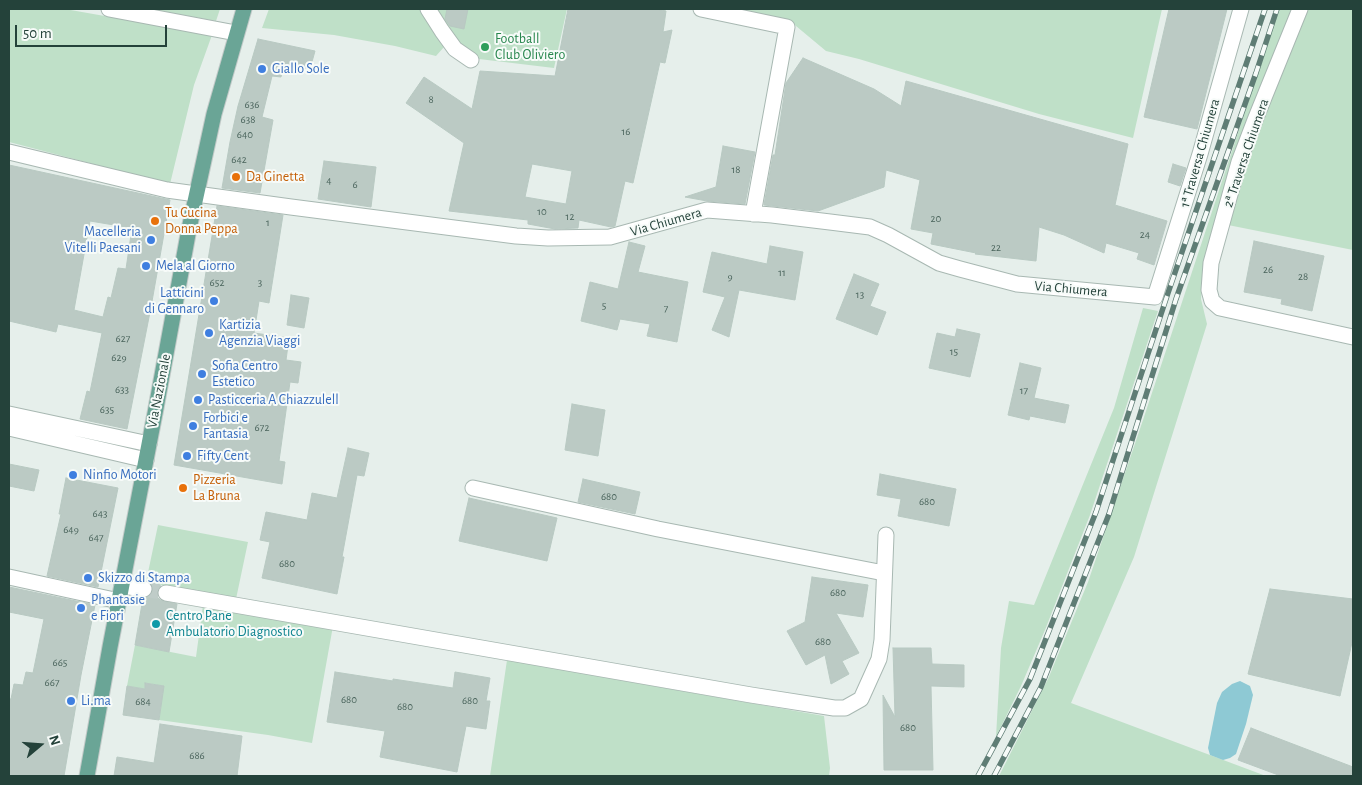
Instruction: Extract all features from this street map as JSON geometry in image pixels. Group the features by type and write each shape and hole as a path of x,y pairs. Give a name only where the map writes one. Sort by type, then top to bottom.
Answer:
{"main road":[{"name":"Via Nazionale","path":"87,776 196,193 214,114 244,9"}],"street":[{"path":"109,9 236,33"},
{"path":"428,9 455,49 471,60"},
{"path":"701,9 787,27 753,214"},
{"name":"1ª Traversa Chiumera","path":"1155,297 1200,154 1241,9"},
{"name":"2ª Traversa Chiumera","path":"1300,9 1239,162 1212,263 1209,290 1212,301 1220,308 1353,337"},
{"name":"Via Chiumera","path":"9,152 167,190 516,236 548,238 610,237 707,210 870,227 940,262 1017,284 1155,297"},
{"path":"9,414 149,444"},
{"path":"9,428 146,460"},
{"path":"473,488 658,529 884,574"},
{"path":"166,593 751,696 845,708 861,699 879,659 882,640 886,535"},
{"path":"9,577 119,601"},
{"path":"122,586 144,589"}],"green space":[{"path":"9,9 65,9 212,35 194,85 170,184 9,142"},
{"path":"150,9 220,9 216,21"},
{"path":"269,9 420,9 444,47 436,56 395,46 334,35 262,28"},
{"path":"435,9 567,9 554,68 479,59 450,35"},
{"path":"726,9 1162,9 1133,138 1039,114 859,59 826,51 790,21"},
{"path":"1279,9 1292,9 1203,265 1201,299 1207,324 1134,557 1071,703 1266,776 999,776 1048,679 1088,582"},
{"path":"1305,9 1353,9 1353,250 1228,225 1247,157"},
{"path":"1143,308 1158,311 1090,515 1045,630 996,737 1001,648 1009,601 1034,605 1114,408"},
{"path":"158,525 248,542 236,599 146,582"},
{"path":"203,605 333,626 312,743 159,720 163,686 146,683 145,689 127,686 135,645 196,657"},
{"path":"507,660 824,716 830,768 829,776 490,776"}],"water":[{"path":"1240,681 1250,686 1253,695 1236,754 1223,760 1210,755 1208,748 1217,703 1222,692 1232,684"}],"building":[{"path":"447,9 468,9 464,29 450,26 445,19"},
{"path":"568,9 657,9 666,11 663,32 672,30 665,63 660,62 633,183 625,181 615,226 611,227 579,220 578,228 555,229 528,224 528,220 449,211 464,143 406,103 424,77 472,109 480,71 555,76","holes":["532,164 572,171 566,204 525,197"]},
{"path":"1169,9 1227,9 1197,129 1144,117"},
{"path":"258,39 315,51 310,69 284,64 281,77 272,76 262,117 273,120 260,193 222,188 238,106"},
{"path":"803,58 874,89 901,106 906,81 1128,144 1115,205 1167,221 1154,265 1137,259 1139,253 1106,243 1104,253 1064,235 1039,227 1036,261 975,254 931,244 933,233 911,229 920,180 886,170 884,187 818,211 764,205 773,155 775,155 786,83"},
{"path":"723,146 755,152 745,204 685,197 716,187"},
{"path":"324,161 376,167 371,207 318,199"},
{"path":"1173,164 1186,168 1180,186 1168,182"},
{"path":"9,165 170,200 127,429 80,419 87,391 90,392 102,333 58,324 56,332 9,321","holes":["90,221 132,228 126,269 118,268 111,298 108,297 103,317 74,310"]},
{"path":"217,206 283,215 269,303 259,301 254,333 289,338 286,360 301,362 298,383 290,382 279,461 285,462 282,484 174,465"},
{"path":"1254,241 1324,256 1312,311 1281,304 1282,299 1244,292"},
{"path":"629,242 645,246 638,272 688,282 677,342 647,336 650,324 620,319 617,330 581,321 590,282 618,289"},
{"path":"770,246 803,252 795,300 739,290 729,337 712,330 725,297 703,292 712,252 767,264"},
{"path":"854,274 879,284 870,306 886,312 877,335 836,319"},
{"path":"291,295 309,298 304,328 287,325"},
{"path":"957,329 980,334 970,377 929,368 937,333 955,337"},
{"path":"1020,363 1041,368 1034,398 1069,405 1065,423 1030,416 1029,420 1008,415"},
{"path":"572,404 605,410 598,456 565,450"},
{"path":"348,448 369,453 364,476 357,475 337,594 262,578 270,542 260,540 266,512 307,520 312,493 337,498"},
{"path":"9,464 39,470 34,491 9,486"},
{"path":"880,474 956,489 949,526 898,516 901,499 877,495"},
{"path":"66,478 118,488 98,587 47,576 61,514 59,514"},
{"path":"583,479 640,492 635,514 578,502"},
{"path":"469,498 557,518 547,561 459,541"},
{"path":"812,577 868,585 863,617 836,613 859,653 842,661 849,674 831,684 825,655 806,665 787,631 805,622"},
{"name":"Centro Pane Ambulatorio Diagnostico","path":"151,583 161,586 157,592 157,597 160,600 177,604 169,652 135,645 143,598 152,594"},
{"path":"9,587 95,605 64,776 9,776 9,699 11,699 14,684 23,685 26,672 33,673 44,619 9,612"},
{"path":"1270,589 1353,599 1353,638 1340,696 1248,674"},
{"path":"893,648 931,648 932,664 964,665 964,687 931,686 933,770 884,770 883,695 895,717"},
{"path":"335,672 453,688 455,672 490,678 486,701 490,701 486,729 466,726 457,772 380,757 385,731 327,722"},
{"path":"145,683 164,686 159,720 123,715 127,686 145,689"},
{"path":"160,724 242,736 237,776 114,776 117,757 154,763"},
{"path":"1251,728 1353,767 1353,776 1281,776 1238,760"}],"tunnel":[{"path":"144,589 166,593"}],"railway":[{"path":"978,776 1030,679 1096,512 1265,9"},
{"path":"994,776 1041,687 1109,514 1176,299 1277,9"}],"place":[{"name":"Football Club Oliviero","path":"485,47"},
{"name":"Giallo Sole","path":"262,69"},
{"name":"Da Ginetta","path":"236,177"},
{"name":"Tu Cucina Donna Peppa","path":"155,221"},
{"name":"Macelleria Vitelli Paesani","path":"151,240"},
{"name":"Mela al Giorno","path":"146,266"},
{"name":"Latticini di Gennaro","path":"214,301"},
{"name":"Kartizia Agenzia Viaggi","path":"209,333"},
{"name":"Sofia Centro Estetico","path":"202,374"},
{"name":"Pasticceria A Chiazzulell","path":"198,400"},
{"name":"Forbici e Fantasia","path":"193,426"},
{"name":"Fifty Cent","path":"187,456"},
{"name":"Ninfio Motori","path":"73,475"},
{"name":"Pizzeria La Bruna","path":"183,488"},
{"name":"Skizzo di Stampa","path":"88,578"},
{"name":"Phantasie e Fiori","path":"81,608"},
{"name":"Centro Pane Ambulatorio Diagnostico","path":"156,624"},
{"name":"Li.ma","path":"71,701"}]}
